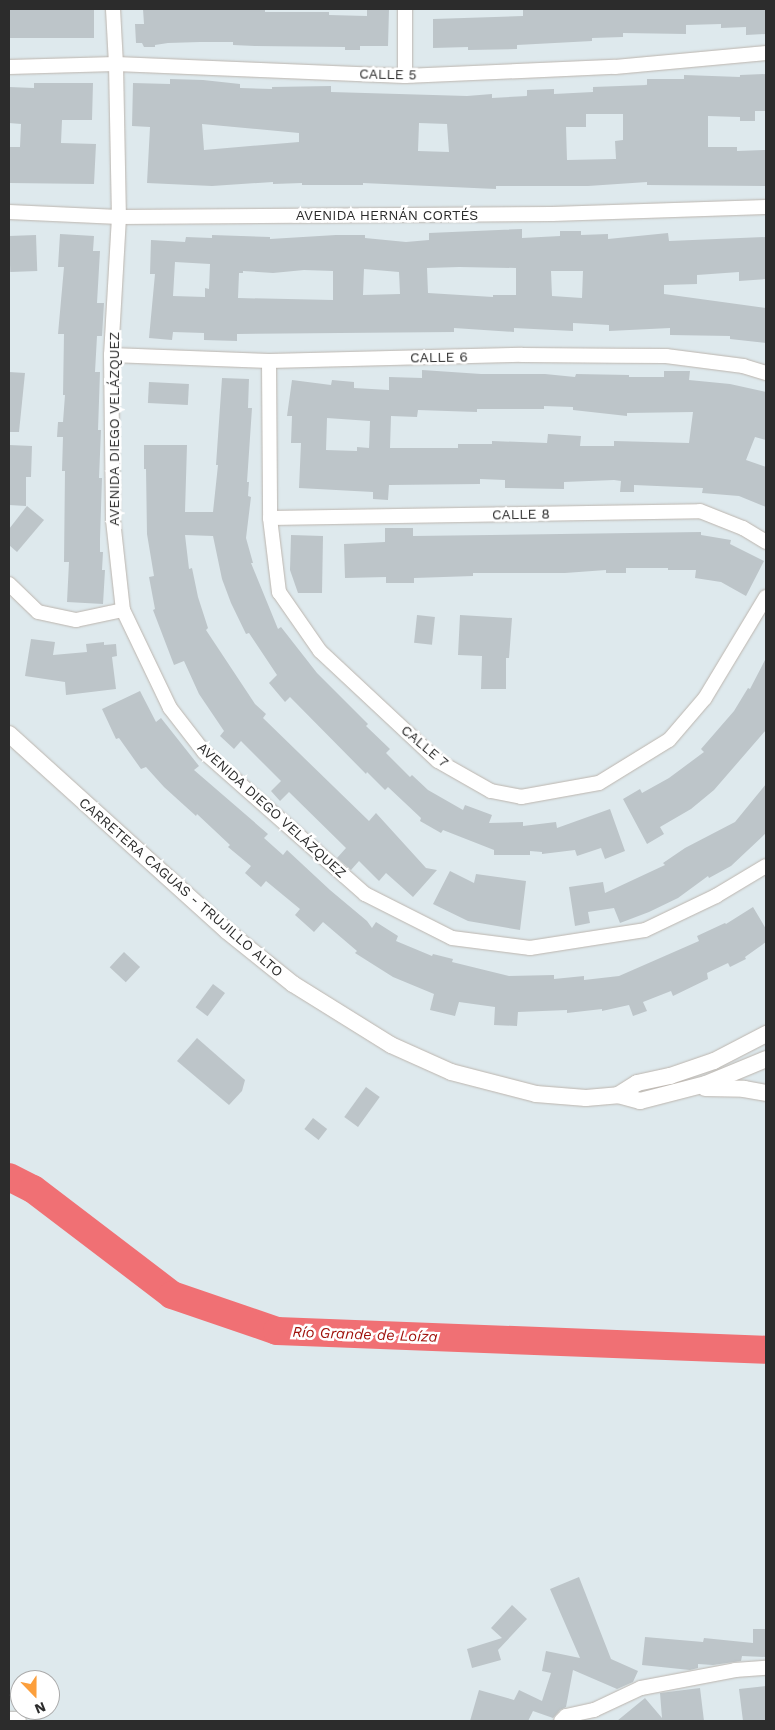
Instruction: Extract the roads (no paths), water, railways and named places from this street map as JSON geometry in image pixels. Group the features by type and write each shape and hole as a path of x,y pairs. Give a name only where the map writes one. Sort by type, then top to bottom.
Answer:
{"main road":[{"path":"9,1721 16,1721"}],"street":[{"name":"AVENIDA DIEGO VELÁZQUEZ","path":"112,9 116,64 120,217 111,355 113,520 123,610 170,708 204,752 365,894 452,938 530,948 645,930 716,896 766,866"},
{"path":"405,9 405,76"},
{"name":"CALLE 5","path":"9,67 116,64 405,76 615,67 766,53"},
{"name":"AVENIDA HERNÁN CORTÉS","path":"9,212 120,217 552,214 766,207"},
{"name":"CALLE 6","path":"111,355 269,361 522,355 666,356 743,366 766,373"},
{"name":"CALLE 7","path":"269,361 270,518 280,592 320,651 438,761 491,791 521,797 599,783 669,740 705,698 766,597"},
{"name":"CALLE 8","path":"270,518 700,511 743,528 766,542"},
{"path":"9,584 38,612 76,620 123,610"},
{"name":"CARRETERA CAGUAS - TRUJILLO ALTO","path":"9,734 227,931 293,984 391,1045 451,1072 536,1094 586,1098 618,1095 640,1101 688,1090 766,1059"},
{"name":"CARRETERA CAGUAS - TRUJILLO ALTO","path":"618,1095 637,1083 670,1076 714,1061 766,1034"},
{"path":"688,1090 726,1088 766,1093"},
{"path":"561,1721 566,1716 594,1710 641,1688 735,1670 766,1668"}],"waterway":[{"name":"Río Grande de Loíza","path":"9,1177 33,1189 172,1295 277,1331 766,1350"}]}
